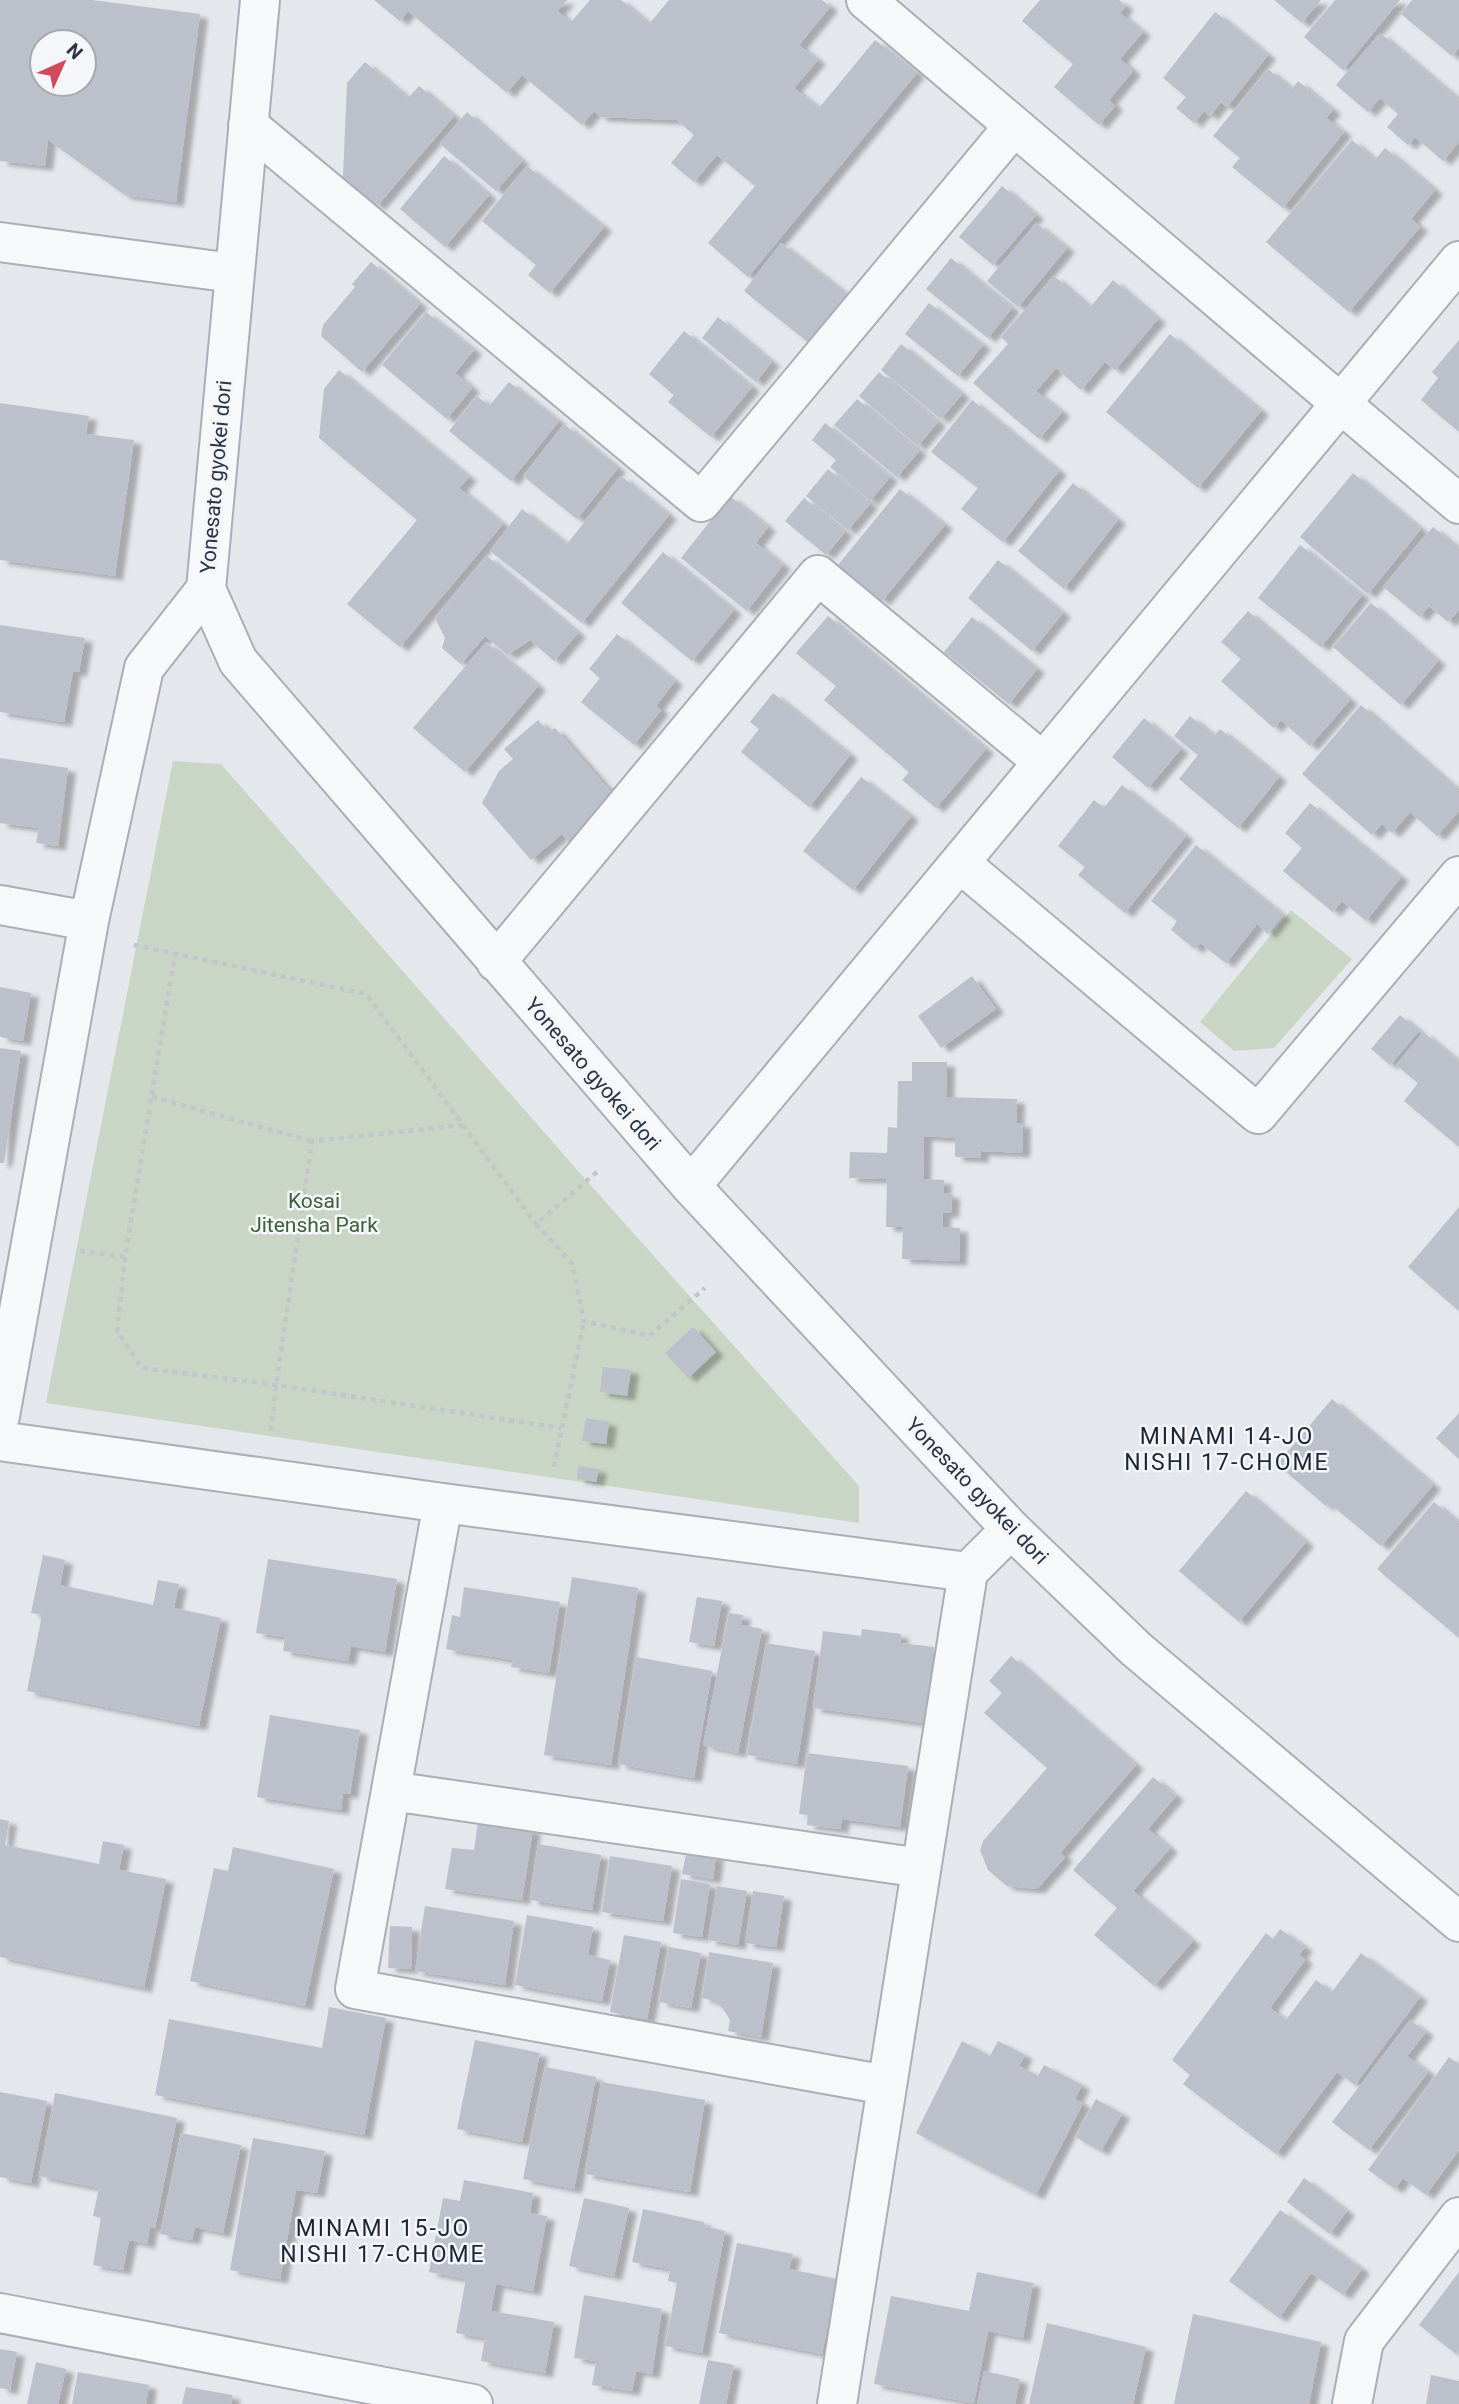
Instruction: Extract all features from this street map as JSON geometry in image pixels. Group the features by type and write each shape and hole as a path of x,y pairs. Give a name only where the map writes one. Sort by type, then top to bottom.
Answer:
{"street":[{"name":"Yonesato gyokei dori","path":"260,0 206,589 238,661 691,1186 1011,1529 1136,1649 1459,1922"},
{"path":"866,0 1340,405 1459,503"},
{"path":"248,125 702,502 1014,126"},
{"path":"0,242 233,273"},
{"path":"691,1186 1459,261"},
{"path":"496,962 818,576 1043,762"},
{"path":"0,1416 89,921 144,668 206,589"},
{"path":"960,863 1258,1114 1459,876"},
{"path":"0,905 89,921"},
{"path":"0,1441 968,1572"},
{"path":"443,1503 355,1989 886,2085"},
{"path":"837,2404 968,1572 1011,1529"},
{"path":"391,1791 921,1868"},
{"path":"1352,2404 1364,2341 1459,2217"},
{"path":"0,2313 473,2404"}],"path":[{"path":"131,944 366,994 536,1224 572,1263 584,1321 552,1477"},
{"path":"175,954 125,1257 117,1331 142,1368 276,1385 561,1428"},
{"path":"152,1097 312,1141 463,1125"},
{"path":"271,1436 312,1141"},
{"path":"536,1224 597,1171"},
{"path":"75,1250 125,1257"},
{"path":"584,1321 649,1336 705,1288"}],"green space":[{"name":"Kosai Jitensha Park","path":"173,761 221,764 859,1486 859,1523 46,1403"},
{"path":"1291,910 1352,959 1274,1048 1234,1051 1200,1022"}],"building":[{"path":"0,0 92,0 200,14 176,202 125,195 48,140 45,166 0,161"},
{"path":"374,0 567,0 557,11 571,22 590,0 621,0 649,24 669,0 822,0 830,7 799,45 818,60 794,88 819,108 875,40 917,73 748,277 708,243 755,186 717,155 694,182 671,163 694,135 677,120 601,117 594,111 582,125 522,75 507,93 408,11 400,21"},
{"path":"1040,0 1119,0 1126,6 1120,13 1143,32 1120,59 1133,71 1109,100 1115,106 1099,125 1054,87 1073,64 1022,21"},
{"path":"1274,0 1321,0 1302,23"},
{"path":"1335,0 1400,0 1343,70 1304,37"},
{"path":"1412,0 1459,0 1459,48 1452,56 1401,14"},
{"path":"1215,12 1268,55 1227,107 1221,102 1210,116 1204,111 1194,123 1176,108 1186,97 1163,78"},
{"path":"1380,33 1459,100 1459,142 1443,161 1415,137 1408,145 1387,127 1398,114 1380,98 1368,112 1336,85"},
{"path":"365,62 408,98 419,86 454,116 377,206 343,177 347,83"},
{"path":"1268,69 1292,89 1298,81 1333,110 1326,118 1344,132 1283,208 1232,167 1240,158 1213,136"},
{"path":"467,112 522,161 496,191 440,144"},
{"path":"1352,140 1375,160 1385,148 1435,190 1411,219 1420,227 1349,312 1266,242"},
{"path":"444,156 489,195 445,247 400,209"},
{"path":"527,166 604,227 550,293 528,275 536,265 482,221"},
{"path":"1002,186 1036,215 993,265 959,237"},
{"path":"1036,223 1067,248 1018,307 987,281"},
{"path":"781,243 848,295 809,343 744,291"},
{"path":"951,258 1012,308 988,338 926,289"},
{"path":"371,262 420,304 362,372 321,336 323,325 355,287 352,284"},
{"path":"1054,276 1090,307 1113,280 1158,319 1115,370 1105,362 1081,390 1056,368 1036,391 1062,412 1039,439 973,383 1008,344 1001,337"},
{"path":"929,303 983,345 958,376 905,334"},
{"path":"426,312 474,350 455,373 472,388 447,419 382,365"},
{"path":"718,317 772,362 756,382 702,338"},
{"path":"684,331 752,387 711,437 668,402 674,395 649,374"},
{"path":"1170,334 1261,411 1198,488 1106,412"},
{"path":"1459,340 1459,432 1421,400 1438,378 1432,372"},
{"path":"901,344 962,394 941,419 881,370"},
{"path":"339,370 469,477 459,488 503,524 400,647 347,604 417,520 319,438 324,389"},
{"path":"879,372 938,422 918,446 859,396"},
{"path":"509,382 559,421 511,481 449,431 477,396 489,406"},
{"path":"857,399 919,451 897,477 834,425"},
{"path":"972,400 1059,471 1003,542 961,509 978,488 931,452"},
{"path":"0,403 89,416 86,434 134,440 115,576 0,560"},
{"path":"825,423 890,477 870,501 830,467 836,460 812,440"},
{"path":"564,424 618,468 577,519 523,476"},
{"path":"828,469 870,504 848,530 806,496"},
{"path":"1353,473 1421,529 1368,594 1300,537"},
{"path":"621,476 669,515 582,623 490,551 522,509 567,544"},
{"path":"1073,483 1118,520 1064,589 1018,551"},
{"path":"900,489 945,525 882,601 838,565"},
{"path":"730,496 768,527 756,543 783,565 747,611 681,558"},
{"path":"804,498 845,532 826,555 785,521"},
{"path":"1433,527 1459,549 1459,610 1448,622 1429,606 1420,617 1383,587"},
{"path":"1300,545 1362,595 1321,647 1258,598"},
{"path":"663,552 734,610 692,661 621,603"},
{"path":"487,556 578,633 554,661 530,640 508,655 485,636 461,664 442,648 445,638 435,618"},
{"path":"998,560 1063,613 1032,651 968,598"},
{"path":"1371,603 1438,661 1401,705 1333,647"},
{"path":"1248,611 1350,700 1310,746 1281,720 1274,728 1221,681 1241,659 1221,642"},
{"path":"828,616 986,749 936,808 902,780 909,772 824,700 836,686 796,653"},
{"path":"972,617 1037,669 1009,704 944,652"},
{"path":"0,625 85,638 79,672 73,671 64,722 0,712"},
{"path":"617,634 675,681 656,706 661,710 634,745 581,702 600,678 589,669"},
{"path":"486,642 538,686 465,772 413,728"},
{"path":"773,693 850,755 809,807 741,752 759,729 750,722"},
{"path":"1361,705 1459,791 1459,811 1437,836 1410,812 1392,833 1382,824 1372,835 1302,774"},
{"path":"1190,716 1214,736 1220,729 1279,777 1238,828 1179,779 1198,755 1174,736"},
{"path":"1144,718 1181,749 1148,788 1112,757"},
{"path":"538,720 549,732 555,728 616,798 581,828 587,834 573,846 562,834 531,860 482,803 499,771 513,759 504,749"},
{"path":"0,758 68,768 58,846 36,843 39,828 0,823"},
{"path":"861,777 911,816 853,890 803,851"},
{"path":"1122,785 1186,836 1125,913 1078,875 1085,867 1058,846 1094,800 1104,808"},
{"path":"1310,803 1401,877 1366,921 1342,901 1333,912 1283,871 1302,848 1285,833"},
{"path":"1196,845 1283,915 1268,934 1257,924 1226,963 1200,943 1195,949 1171,930 1177,921 1151,901"},
{"path":"972,976 996,1009 941,1048 918,1016"},
{"path":"0,987 31,993 23,1041 0,1037"},
{"path":"1400,1015 1419,1031 1390,1065 1371,1049"},
{"path":"1423,1032 1459,1062 1459,1147 1404,1101 1418,1083 1396,1065"},
{"path":"0,1048 21,1051 4,1163 0,1163"},
{"path":"912,1062 947,1062 946,1097 1017,1099 1016,1123 1023,1123 1022,1153 981,1151 981,1158 955,1157 955,1138 924,1136 923,1179 944,1180 943,1193 952,1194 951,1213 943,1213 943,1227 960,1228 959,1261 902,1259 903,1227 886,1227 887,1179 849,1178 850,1152 887,1153 888,1127 897,1128 898,1081 912,1081"},
{"path":"1459,1207 1459,1311 1408,1267"},
{"path":"693,1327 716,1352 688,1378 665,1353"},
{"path":"603,1367 631,1370 627,1396 600,1392"},
{"path":"1332,1399 1433,1485 1381,1546 1329,1503 1326,1506 1277,1464"},
{"path":"1459,1413 1459,1459 1436,1438"},
{"path":"586,1418 609,1422 606,1444 582,1441"},
{"path":"578,1466 599,1469 596,1482 577,1479"},
{"path":"1246,1491 1306,1542 1239,1622 1179,1571"},
{"path":"1434,1502 1459,1523 1459,1638 1377,1569"},
{"path":"43,1555 65,1560 60,1585 153,1605 158,1580 179,1584 174,1608 221,1618 199,1726 27,1691 42,1615 31,1613"},
{"path":"268,1559 397,1579 385,1652 351,1646 348,1661 283,1651 285,1637 256,1633"},
{"path":"572,1577 638,1588 611,1765 544,1755"},
{"path":"464,1587 560,1602 549,1673 511,1667 513,1660 446,1649 452,1615 460,1617"},
{"path":"697,1597 722,1601 714,1646 689,1642"},
{"path":"729,1613 743,1615 741,1625 762,1629 738,1753 703,1745"},
{"path":"862,1629 901,1634 900,1643 934,1647 924,1723 813,1708 823,1631 861,1636"},
{"path":"766,1643 815,1651 797,1764 747,1755"},
{"path":"1011,1656 1136,1765 1060,1853 1065,1857 1037,1889 1007,1886 988,1870 980,1850 983,1841 1047,1768 984,1713 1002,1693 989,1681"},
{"path":"636,1657 712,1671 694,1778 618,1764"},
{"path":"270,1715 360,1730 350,1794 343,1793 341,1810 257,1797"},
{"path":"807,1753 908,1766 900,1827 842,1819 840,1829 807,1825 808,1815 799,1814"},
{"path":"1153,1777 1176,1796 1148,1829 1170,1848 1133,1891 1193,1941 1154,1986 1094,1935 1117,1908 1073,1870"},
{"path":"0,1819 9,1821 5,1845 99,1864 103,1841 124,1845 119,1870 166,1879 144,1988 0,1957"},
{"path":"478,1821 533,1829 522,1900 445,1889 452,1848 474,1850"},
{"path":"538,1844 601,1855 592,1910 530,1900"},
{"path":"233,1847 334,1869 305,2006 190,1981 214,1868 228,1871"},
{"path":"687,1850 716,1855 713,1879 682,1874"},
{"path":"610,1856 672,1866 663,1921 602,1912"},
{"path":"681,1879 710,1884 702,1937 673,1933"},
{"path":"717,1886 747,1891 738,1945 708,1940"},
{"path":"753,1891 784,1896 776,1947 745,1943"},
{"path":"425,1906 514,1921 505,1985 415,1971"},
{"path":"527,1915 593,1927 588,1955 610,1960 602,2001 515,1985"},
{"path":"390,1926 412,1927 411,1969 388,1968"},
{"path":"1280,1929 1305,1947 1299,1955 1305,1960 1270,2008 1286,2020 1316,1980 1332,1992 1361,1953 1420,1997 1355,2085 1337,2072 1276,2154 1183,2084 1190,2075 1172,2060 1266,1933 1273,1939"},
{"path":"624,1935 661,1942 647,2019 610,2012"},
{"path":"669,1947 701,1953 691,2008 659,2002"},
{"path":"709,1952 773,1963 761,2037 728,2031 730,2020 722,2007 702,1998"},
{"path":"329,2007 386,2018 364,2135 155,2095 169,2019 322,2048"},
{"path":"1410,2020 1426,2032 1407,2056 1428,2072 1369,2150 1332,2122"},
{"path":"475,2040 540,2053 522,2142 457,2129"},
{"path":"962,2041 990,2056 998,2041 1025,2055 1019,2066 1038,2076 1044,2065 1082,2085 1075,2099 1083,2103 1036,2195 916,2133"},
{"path":"1449,2057 1459,2064 1459,2150 1426,2195 1403,2178 1395,2189 1368,2170"},
{"path":"545,2067 596,2077 574,2189 523,2179"},
{"path":"601,2082 705,2100 690,2192 585,2174"},
{"path":"0,2092 47,2101 31,2183 0,2177"},
{"path":"55,2093 177,2118 155,2228 150,2227 147,2244 129,2240 123,2270 93,2265 101,2218 93,2216 99,2188 39,2176"},
{"path":"1096,2099 1122,2114 1101,2151 1075,2137"},
{"path":"181,2133 241,2145 223,2233 195,2227 192,2240 160,2234"},
{"path":"253,2138 325,2151 317,2193 296,2190 280,2279 230,2270"},
{"path":"1304,2178 1347,2211 1330,2234 1287,2202"},
{"path":"464,2180 533,2193 530,2213 547,2216 533,2291 496,2284 491,2311 554,2322 545,2373 481,2361 485,2338 456,2333 466,2279 429,2272 443,2198 460,2201"},
{"path":"584,2198 629,2208 614,2276 569,2266"},
{"path":"643,2209 704,2222 704,2226 725,2231 702,2353 665,2346 677,2283 668,2281 670,2269 632,2262"},
{"path":"1280,2210 1362,2269 1343,2295 1311,2273 1279,2318 1229,2281"},
{"path":"737,2243 793,2254 789,2269 837,2279 822,2354 719,2333"},
{"path":"977,2272 1033,2283 1023,2338 988,2331 974,2403 874,2384 891,2296 969,2311"},
{"path":"1459,2272 1459,2350 1456,2354 1419,2325"},
{"path":"584,2295 662,2309 652,2374 636,2371 632,2391 592,2385 596,2361 574,2358"},
{"path":"1193,2314 1321,2342 1309,2404 1174,2404"},
{"path":"1047,2323 1146,2347 1133,2404 1029,2404"},
{"path":"0,2349 17,2352 10,2390 0,2388"},
{"path":"708,2360 734,2365 726,2404 699,2404"},
{"path":"36,2362 66,2369 58,2404 27,2404"},
{"path":"984,2371 1020,2379 1015,2404 977,2404"},
{"path":"78,2372 149,2385 146,2404 72,2404"},
{"path":"1431,2375 1459,2381 1459,2404 1426,2404"},
{"path":"186,2387 232,2395 231,2404 182,2404"}],"district":[{"name":"MINAMI 14-JO NISHI 17-CHOME","path":"1227,1449"},
{"name":"MINAMI 15-JO NISHI 17-CHOME","path":"383,2241"}]}
